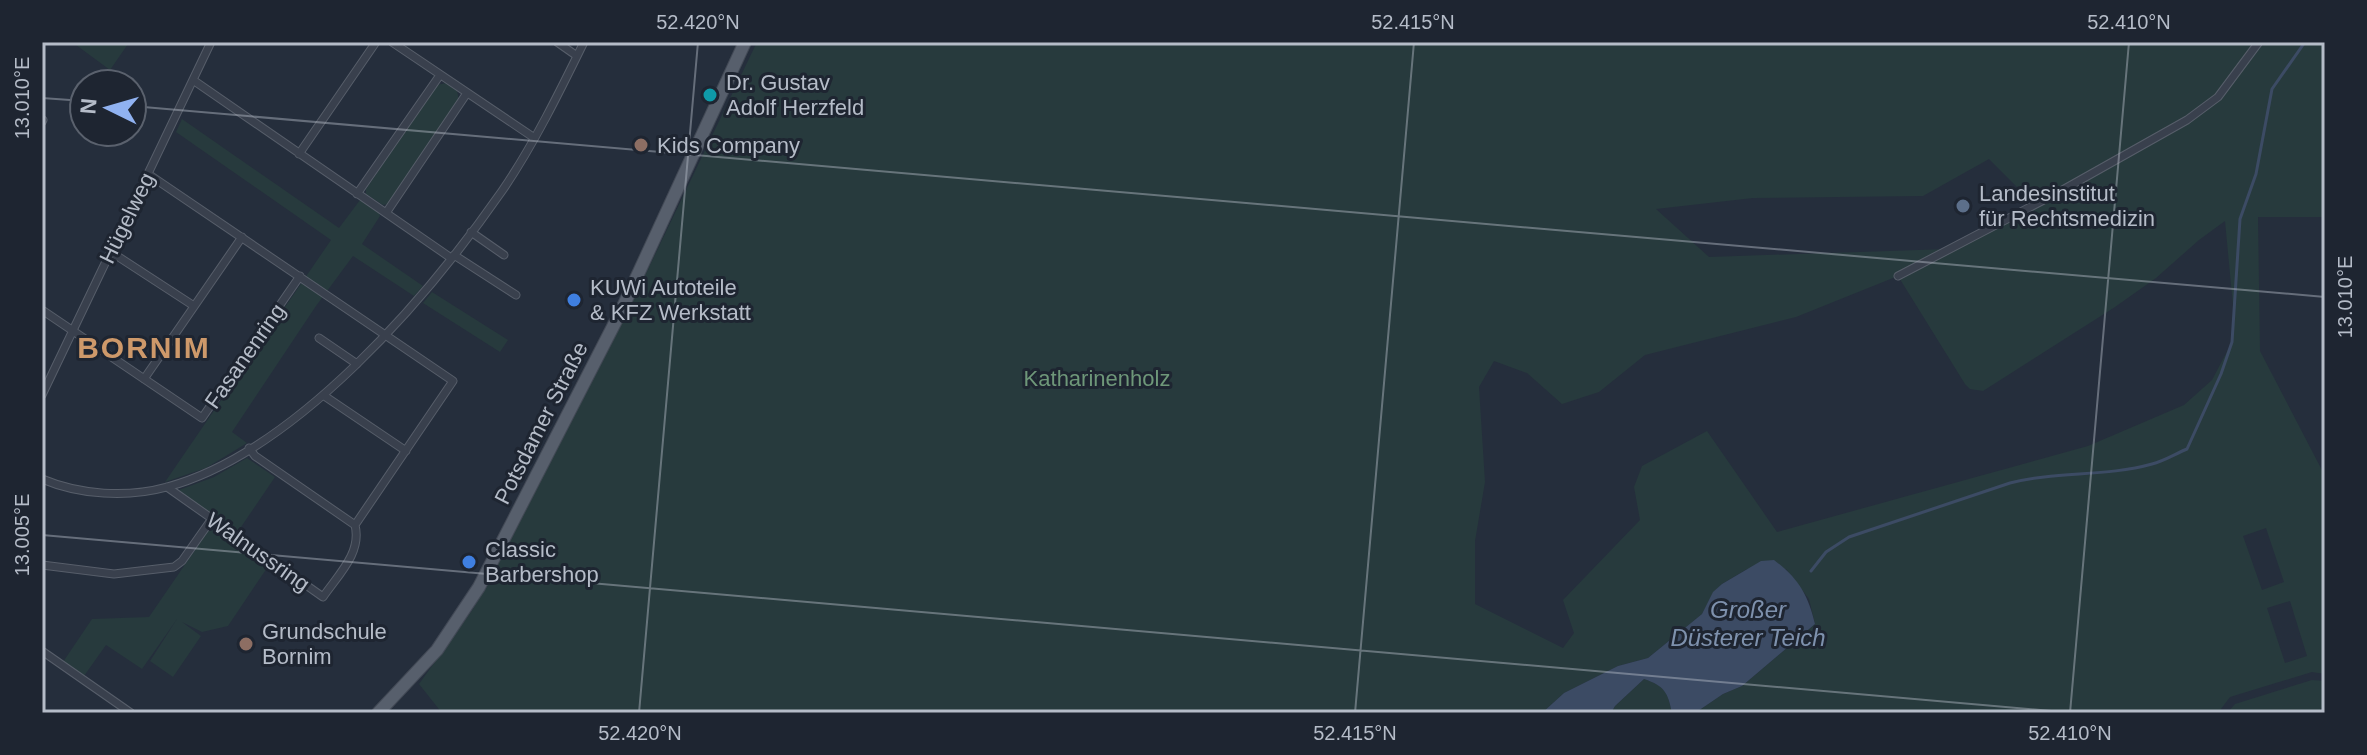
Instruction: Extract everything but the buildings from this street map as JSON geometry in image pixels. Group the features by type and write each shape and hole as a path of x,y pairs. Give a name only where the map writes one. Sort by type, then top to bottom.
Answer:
{"main road":[{"name":"Potsdamer Straße","path":"378,713 437,650 479,587 621,311 745,42"}],"street":[{"name":"Hügelweg","path":"42,395 211,42"},
{"path":"299,154 376,42"},
{"path":"392,42 533,137"},
{"path":"557,42 577,56"},
{"path":"42,479 91,492 127,493 167,487 211,470 249,448 323,395 385,335 504,189 584,42"},
{"path":"1898,276 2059,192 2187,120 2218,97 2259,42"},
{"path":"357,194 440,75"},
{"path":"193,80 357,194 516,295"},
{"path":"386,213 467,93"},
{"path":"148,174 385,335"},
{"path":"471,232 504,255"},
{"path":"144,379 242,237"},
{"path":"111,252 194,306"},
{"name":"Fasanenring","path":"42,310 202,418 300,276"},
{"name":"Walnussring","path":"167,487 323,597 353,553 357,539 355,525 453,381 385,335"},
{"path":"319,338 357,364"},
{"path":"323,395 406,451"},
{"path":"249,448 255,456 355,525"},
{"path":"42,565 114,574 174,567 182,561 211,520"},
{"path":"42,651 131,713"}],"green space":[{"path":"72,42 126,42 128,44 111,68"},
{"name":"Katharinenholz","path":"757,42 2325,42 2325,217 2258,217 2260,351 2325,476 2325,674 2312,672 2230,697 2218,713 1695,713 1723,694 1742,686 1815,624 1809,599 1786,569 1747,569 1722,584 1713,593 1702,614 1648,658 1618,666 1564,693 1542,713 442,713 419,684 473,609 627,313","holes":["1989,159 2034,204 1948,249 1709,257 1656,209 1753,198 1923,196","2225,221 2234,316 2232,342 2212,380 2184,405 2088,446 1777,532 1707,431 1642,466 1634,487 1640,520 1563,600 1574,633 1563,648 1475,604 1475,541 1485,482 1479,387 1494,361 1527,373 1562,404 1599,392 1645,355 1796,317 1898,276 1965,384 1970,389 1983,391 2115,307 2156,278","2266,528 2284,582 2262,590 2243,536","2290,601 2307,656 2285,663 2267,608"]},
{"path":"446,83 457,91 459,100 388,204 383,205 366,194 366,189 437,85"},
{"path":"182,119 339,228 360,200 379,213 362,244 423,286 414,296 353,256 232,432 247,443 206,468 165,482 331,240 176,132"},
{"path":"432,292 508,340 500,352 423,303"},
{"path":"247,458 275,477 237,533 180,494 179,490 214,477"},
{"path":"217,530 269,565 228,626 202,632 182,622 201,636 173,677 150,661 177,619 142,669 106,645 84,676 63,662 92,619 149,617 208,531"},
{"path":"1644,679 1657,684 1664,691 1672,713 1611,713 1615,706"},
{"path":"2312,680 2325,681 2325,702 2318,713 2227,713 2235,704"}],"water":[{"name":"Großer Düsterer Teich","path":"1774,560 1801,588 1815,624 1742,686 1723,694 1695,713 1672,713 1664,691 1657,684 1644,679 1611,713 1542,713 1564,693 1618,666 1648,658 1702,614 1713,592 1722,584 1761,561"}],"waterway":[{"path":"1811,571 1826,552 1849,537 2010,483 2135,468 2156,463 2187,449 2232,342 2240,219 2256,174 2272,89 2305,42"}],"place":[{"name":"Dr. Gustav Adolf Herzfeld","path":"710,95"},
{"name":"Kids Company","path":"641,145"},
{"name":"Landesinstitut für Rechtsmedizin","path":"1963,206"},
{"name":"KUWi Autoteile & KFZ Werkstatt","path":"574,300"},
{"name":"Classic Barbershop","path":"469,562"},
{"name":"Grundschule Bornim","path":"246,644"}],"district":[{"name":"BORNIM","path":"144,347"}]}
